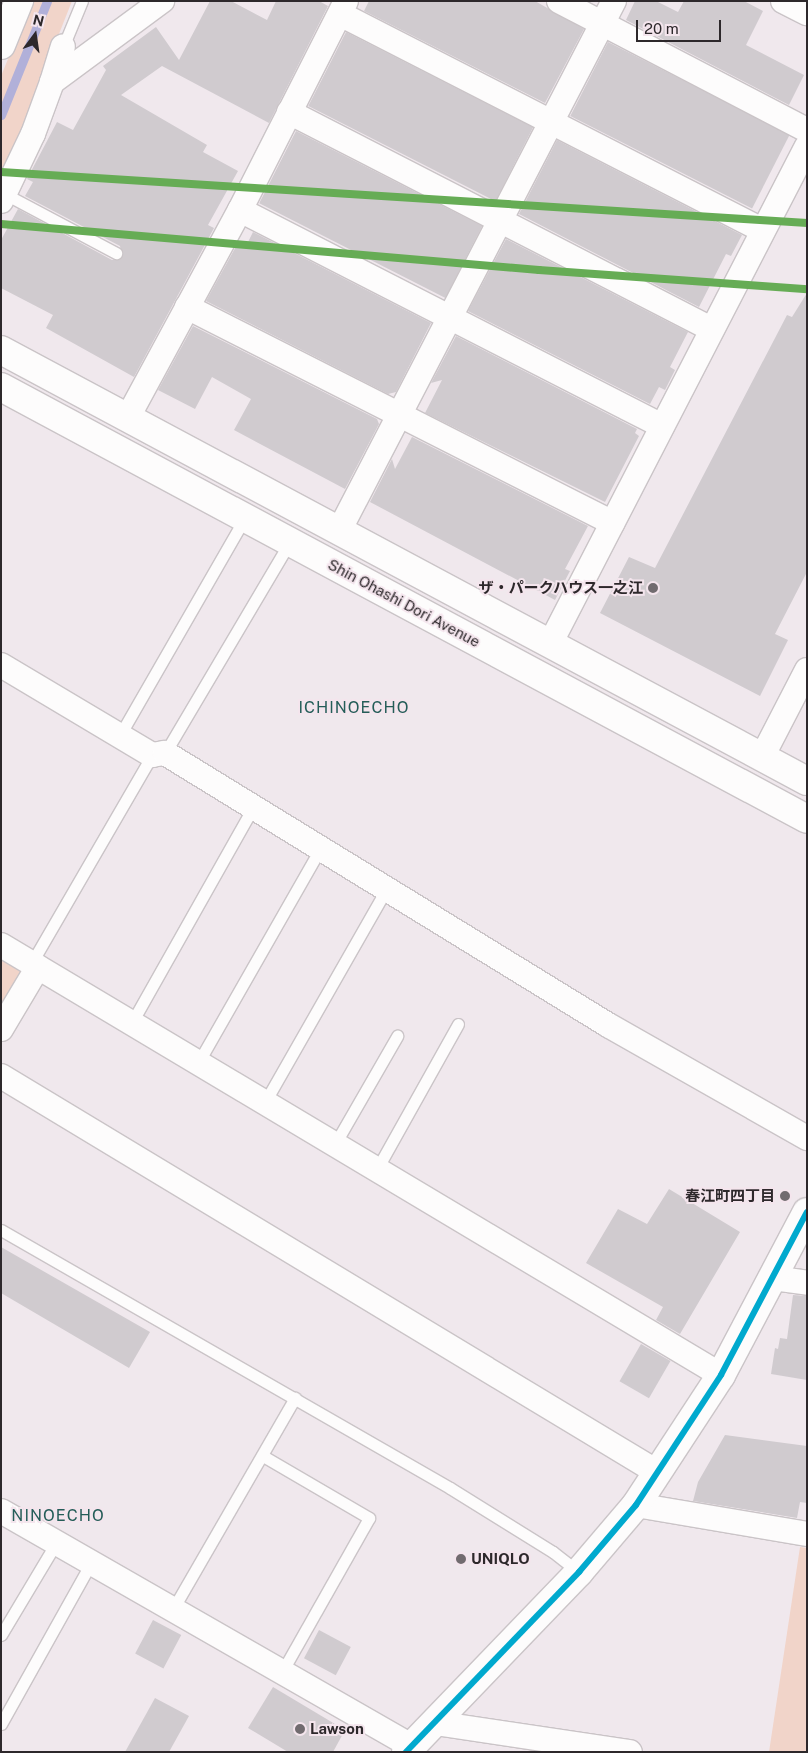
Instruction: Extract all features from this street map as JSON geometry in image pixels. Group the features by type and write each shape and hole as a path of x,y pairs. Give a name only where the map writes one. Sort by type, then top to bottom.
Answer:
{"main road":[{"path":"1,45 19,1"},
{"path":"1,350 807,780"},
{"name":"Shin Ohashi Dori Avenue","path":"1,387 807,819"},
{"path":"408,1749 579,1572 636,1505 721,1375 807,1212"}],"street":[{"path":"52,82 162,1"},
{"path":"559,1 807,130"},
{"path":"339,531 614,1"},
{"path":"783,1 807,13"},
{"path":"128,418 240,210 343,8 552,122 763,230"},
{"path":"3,197 33,134 63,48"},
{"path":"290,112 712,329"},
{"path":"550,644 807,146"},
{"path":"240,210 662,426"},
{"path":"187,307 612,524"},
{"path":"1,665 120,735 254,806 608,1025 807,1138"},
{"path":"762,756 807,670"},
{"path":"1,945 721,1375"},
{"path":"1,1029 34,965"},
{"path":"1,1076 657,1472"},
{"path":"773,1278 807,1283"},
{"path":"636,1505 807,1534"},
{"path":"1,1511 282,1672 408,1749"},
{"path":"435,1723 630,1752"}],"lane":[{"path":"63,48 82,1"},
{"path":"3,197 116,252"},
{"path":"120,735 245,518"},
{"path":"34,965 158,754 290,542"},
{"path":"131,1024 254,806"},
{"path":"198,1063 322,847"},
{"path":"265,1102 387,888"},
{"path":"377,1169 458,1024"},
{"path":"335,1144 397,1036"},
{"path":"1,1230 450,1488 553,1552 579,1572"},
{"path":"173,1609 295,1398"},
{"path":"262,1456 369,1518 282,1672"},
{"path":"1,1635 56,1543"},
{"path":"1,1724 91,1562"}],"shaded area":[{"path":"32,1 72,1 1,181 1,76"},
{"path":"1,949 27,965 1,1029"},
{"path":"800,1547 807,1548 807,1752 769,1752"}],"building":[{"path":"210,1 231,1 267,20 276,1 319,1 328,6 269,123 162,66 121,95 207,145 203,152 238,171 208,225 214,228 134,377 46,328 53,315 1,288 1,240 18,209 112,260 122,257 120,246 25,196 33,182 27,179 57,122 73,130 106,70 103,66 156,27 179,60"},
{"path":"369,1 535,1 584,29 545,103 364,11"},
{"path":"635,1 656,1 678,12 684,1 744,1 763,11 746,45 804,75 789,105 626,20"},
{"path":"346,32 533,127 495,201 308,106"},
{"path":"608,42 790,135 752,209 570,116"},
{"path":"296,131 482,226 445,298 259,203"},
{"path":"557,140 742,235 731,256 726,254 699,307 519,214"},
{"path":"253,232 431,323 396,392 388,394 206,301 239,241 246,246"},
{"path":"506,239 688,332 670,367 675,370 665,390 659,387 650,404 468,311"},
{"path":"807,293 807,572 775,634 788,640 760,696 600,613 629,557 655,568 787,315 792,317"},
{"path":"193,326 377,419 379,424 345,489 234,430 251,399 212,377 195,409 158,390"},
{"path":"456,336 637,429 635,433 639,436 605,502 425,413 442,380 431,383"},
{"path":"412,437 588,526 565,569 570,571 555,600 370,502 392,459 395,469"},
{"path":"669,1189 740,1232 680,1334 656,1320 663,1307 586,1263 618,1209 647,1224"},
{"path":"1,1247 150,1332 129,1368 1,1293"},
{"path":"793,1295 807,1296 807,1380 771,1374 775,1348 778,1349 780,1338 787,1339"},
{"path":"641,1344 670,1361 649,1398 620,1381"},
{"path":"725,1435 807,1446 807,1503 800,1502 797,1518 693,1501 698,1482"},
{"path":"153,1620 181,1635 163,1669 135,1654"},
{"path":"319,1630 351,1647 336,1675 304,1658"},
{"path":"273,1687 345,1730 333,1752 288,1752 248,1728"},
{"path":"155,1698 189,1716 169,1752 125,1752"}],"waterway":[{"path":"1,115 47,1"}],"transit line":[{"path":"1,172 807,223"},
{"path":"1,224 539,270 807,289"},
{"path":"406,1752 579,1572 636,1505 721,1375 807,1212"}],"place":[{"name":"ザ・パークハウス一之江","path":"653,588"},
{"name":"春江町四丁目","path":"785,1196"},
{"name":"UNIQLO","path":"461,1559"},
{"name":"Lawson","path":"300,1729"}],"district":[{"name":"ICHINOECHO","path":"354,708"},
{"name":"NINOECHO","path":"58,1516"}]}
